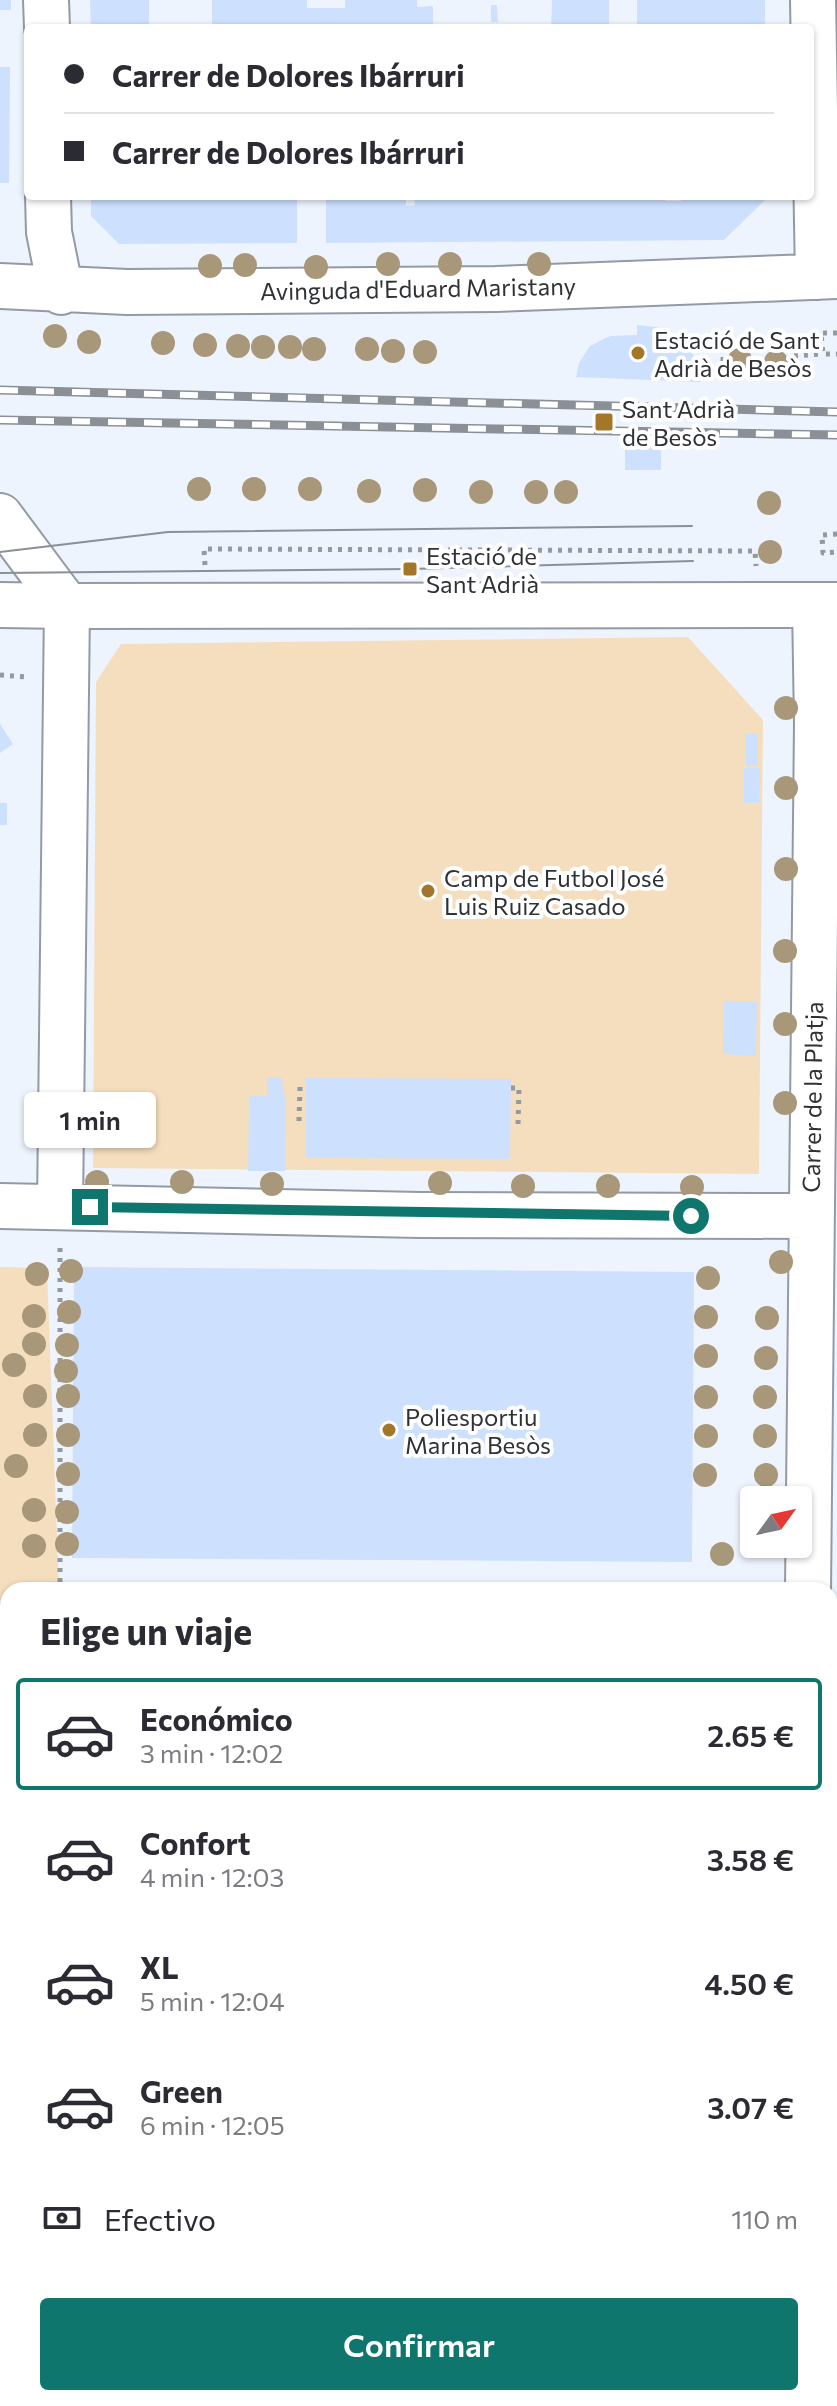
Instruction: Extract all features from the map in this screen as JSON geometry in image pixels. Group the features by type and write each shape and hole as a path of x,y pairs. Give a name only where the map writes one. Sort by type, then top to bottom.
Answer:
{"street":[{"path":"46,0 47,24"},
{"path":"813,0 828,276"},
{"path":"48,200 49,232 61,292"},
{"name":"Avinguda d'Eduard Maristany","path":"0,286 61,292 496,289 828,276"},
{"path":"0,516 67,606 60,1207"},
{"path":"0,605 208,608 826,605"},
{"name":"Carrer de la Platja","path":"808,1582 817,724 826,605"},
{"path":"0,1206 420,1215 811,1216"}],"path":[{"path":"823,354 821,333 837,333"},
{"path":"794,356 837,354"},
{"path":"723,357 723,367 756,368 756,375"},
{"path":"837,534 822,535 823,553 837,552"},
{"path":"208,608 204,549 755,551 756,568"},
{"path":"0,675 31,677"},
{"path":"299,1121 300,1087 306,1087"},
{"path":"511,1088 519,1088 518,1124"},
{"path":"60,1207 60,1582"}],"shaded area":[{"name":"Camp de Futbol José Luis Ruiz Casado","path":"688,637 763,720 759,1174 93,1168 96,682 121,644"},
{"path":"0,1267 47,1268 59,1582 0,1582"}],"building":[{"path":"0,0 11,0 11,10 0,10"},
{"path":"90,0 149,0 149,24 91,24"},
{"path":"212,0 307,0 307,8 345,8 345,0 417,0 417,7 433,6 433,24 212,24"},
{"path":"552,0 609,0 609,24 551,24"},
{"path":"637,0 765,0 765,24 637,24"},
{"path":"491,5 497,5 498,22 491,22"},
{"path":"0,67 10,67 9,183 0,183"},
{"path":"91,200 297,200 297,243 119,244 91,216"},
{"path":"326,200 406,200 406,206 415,205 414,200 765,200 724,240 326,243"},
{"name":"Estació de Sant Adrià de Besòs","path":"637,325 656,327 678,336 693,354 700,382 576,377 579,363 590,346 610,336 637,335"},
{"path":"625,439 661,440 661,470 625,470"},
{"path":"0,724 13,744 0,753"},
{"path":"745,733 758,733 758,765 745,765"},
{"path":"744,768 760,768 759,803 744,803"},
{"path":"0,803 7,803 7,825 0,825"},
{"path":"724,1001 757,1002 756,1056 723,1054"},
{"path":"282,1077 283,1095 286,1094 285,1171 248,1171 249,1096 267,1095 267,1078"},
{"path":"306,1078 511,1079 510,1159 306,1158"},
{"name":"Poliesportiu Marina Besòs","path":"74,1267 694,1272 692,1562 72,1558"}],"tram line":[{"path":"0,552 168,532 692,526"},
{"path":"0,573 410,569 693,561"}],"railway":[{"path":"0,390 837,412"},
{"path":"0,420 837,435"}],"place":[{"name":"Estació de Sant Adrià de Besòs","path":"638,353"},
{"name":"Sant Adrià de Besòs","path":"604,422"},
{"name":"Estació de Sant Adrià","path":"410,569"},
{"name":"Camp de Futbol José Luis Ruiz Casado","path":"428,891"},
{"name":"Poliesportiu Marina Besòs","path":"389,1430"}],"route":[{"path":"90,1207 420,1215 691,1216"}]}
